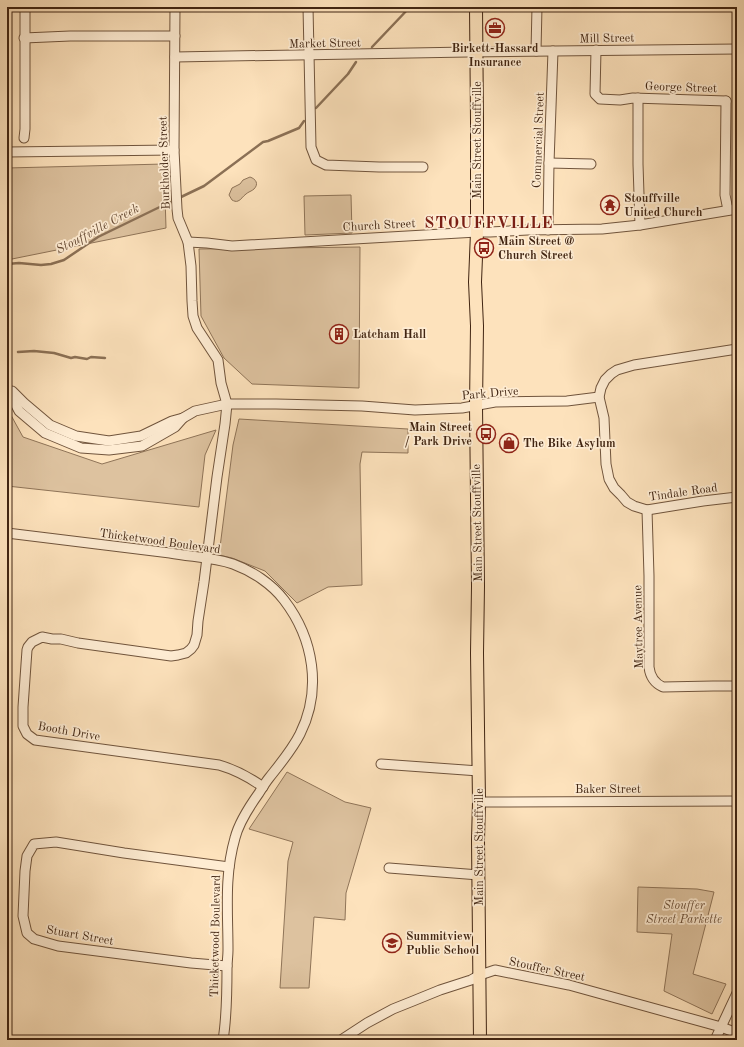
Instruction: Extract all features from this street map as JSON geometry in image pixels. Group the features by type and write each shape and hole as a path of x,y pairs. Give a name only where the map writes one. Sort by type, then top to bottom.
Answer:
{"main road":[{"name":"Main Street Stouffville","path":"476,7 477,232 475,282 477,326 477,652 480,1040"}],"street":[{"path":"24,138 25,7"},
{"name":"Burkholder Street","path":"175,7 174,150 178,213 188,242 191,266 193,316 197,328 218,360 221,383 227,404"},
{"path":"308,7 311,145 316,160 326,165 424,167"},
{"path":"536,51 537,7"},
{"path":"24,38 70,36 175,36"},
{"name":"Mill Street","path":"476,52 737,49"},
{"name":"George Street","path":"596,50 595,94 600,99 728,98 725,195 732,210"},
{"name":"Commercial Street","path":"548,230 553,51"},
{"name":"Market Street","path":"175,57 476,52"},
{"path":"638,98 640,225"},
{"path":"7,152 174,150"},
{"path":"549,163 590,164"},
{"name":"Church Street","path":"188,242 232,246 477,232 602,229 640,225 732,210"},
{"path":"599,397 605,380 617,370 634,365 737,349"},
{"name":"Park Drive","path":"7,387 19,411 45,432 81,448 109,450 142,446 175,427 183,418 195,411 227,404 362,406 415,410 462,408 495,402 567,400 599,397"},
{"name":"Tindale Road","path":"599,397 604,418 606,464 609,479 614,488 627,502 648,510 737,497"},
{"path":"207,557 216,477 227,404"},
{"name":"Maytree Avenue","path":"648,510 649,672 652,679 663,687 737,686"},
{"name":"Thicketwood Boulevard","path":"7,533 188,556 207,557 233,564 265,581 284,600 300,626 310,650 313,679 306,721 292,748 269,778 242,820 235,837 229,867 226,899 228,950 227,995 223,1040"},
{"name":"Booth Drive","path":"207,557 197,635 191,649 186,653 171,656 42,637 32,642 27,650 23,726 27,734 35,740 219,765 235,770 263,787"},
{"path":"381,764 479,771"},
{"name":"Baker Street","path":"479,802 737,801"},
{"name":"Stuart Street","path":"227,966 191,963 58,946 34,939 27,933 23,916 26,863 34,844 56,842 229,867"},
{"path":"389,868 479,875"},
{"name":"Stouffer Street","path":"341,1040 367,1023 393,1009 495,970 569,985 737,1033"},
{"path":"715,1040 737,994"}],"green space":[{"path":"164,164 166,228 7,260 7,168"},
{"path":"250,177 256,182 256,187 239,200 232,200 229,195 232,188"},
{"path":"351,195 352,233 305,235 304,196"},
{"path":"360,247 359,388 252,384 224,358 201,316 199,249"},
{"path":"7,408 23,437 102,464 216,430 205,455 199,507 7,486"},
{"path":"239,419 408,429 408,453 362,452 360,464 362,585 328,587 297,603 265,571 232,558 219,555 233,445"},
{"path":"287,772 345,802 371,808 346,893 345,920 314,917 309,988 280,988 288,861 293,842 249,829"},
{"name":"Stouffer Street Parkette","path":"638,887 697,889 714,892 693,974 726,984 712,1014 664,991 672,934 637,932"}],"waterway":[{"name":"Stouffville Creek","path":"372,47 410,7"},
{"name":"Stouffville Creek","path":"316,108 348,74 356,62"},
{"name":"Stouffville Creek","path":"181,197 204,186 263,142 299,128 304,121"},
{"name":"Stouffville Creek","path":"7,264 19,263 41,265 64,260 98,237 170,202"},
{"path":"18,352 34,351 54,353 71,358 105,358"}],"place":[{"name":"Birkett-Hassard Insurance","path":"495,28"},
{"name":"Stouffville United Church","path":"610,205"},
{"name":"Main Street @ Church Street","path":"484,248"},
{"name":"Latcham Hall","path":"339,334"},
{"name":"Main Street / Park Drive","path":"486,434"},
{"name":"The Bike Asylum","path":"509,443"},
{"name":"Summitview Public School","path":"392,943"}],"district":[{"name":"STOUFFVILLE","path":"489,222"}]}
